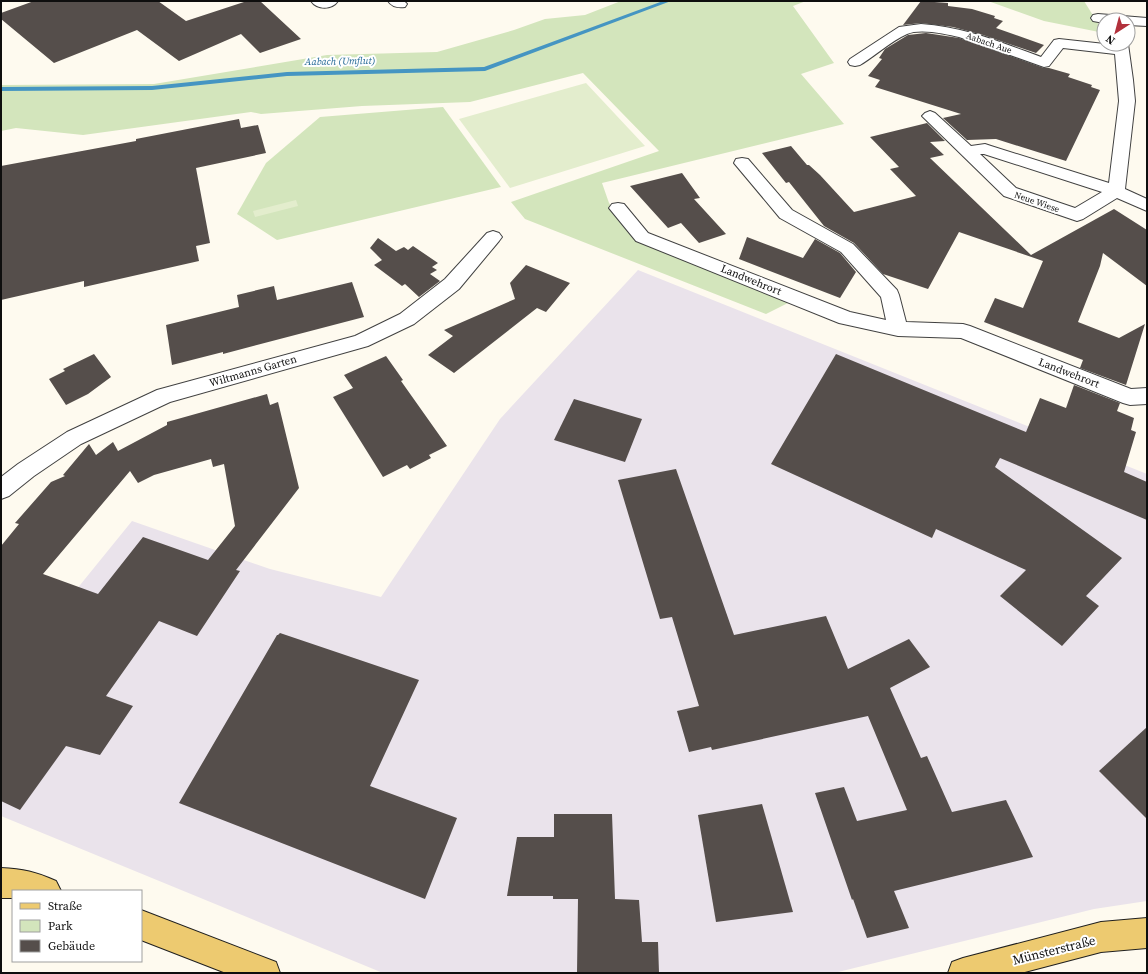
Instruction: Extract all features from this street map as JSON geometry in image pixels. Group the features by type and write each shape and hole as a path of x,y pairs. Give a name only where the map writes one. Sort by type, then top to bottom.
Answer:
{"main road":[{"path":"1,883 25,884 43,890"},
{"path":"142,925 264,973"},
{"name":"Münsterstraße","path":"963,973 1102,938 1147,933"}],"street":[{"path":"318,1 323,4 331,1"},
{"path":"1136,21 1147,22"},
{"name":"Aabach Aue","path":"856,62 904,30 921,28 945,30 963,34 1044,63 1060,43 1096,45"},
{"path":"1116,191 1127,101 1126,80 1122,52"},
{"name":"Neue Wiese","path":"930,116 1010,192 1076,215 1116,191"},
{"path":"968,151 985,149 1116,191 1147,206"},
{"path":"742,163 786,214 847,248 890,295 898,329"},
{"name":"Landwehrort","path":"618,208 642,237 846,318 898,329 963,331 1130,397 1147,396"},
{"name":"Wiltmanns Garten","path":"1,490 26,470 74,438 164,396 361,341 407,319 452,284 493,237"}],"shaded area":[{"path":"638,270 1147,474 1147,901 1094,909 834,973 383,973 1,816 1,679 3,680 132,521 270,569 381,597 500,419"}],"green space":[{"path":"621,1 806,1 793,6 834,63 801,74 844,124 602,183 609,203 636,239 790,302 766,314 525,219 511,202 659,151 583,73 470,102 362,106 261,114 251,112 83,135 16,128 1,131 1,85 154,84 327,55 437,52 514,30 545,19 585,15"},
{"path":"988,1 1084,1 1096,20 1096,31 1044,21"},
{"path":"586,83 645,146 510,188 459,119"},
{"path":"443,107 501,187 277,240 237,214 266,163 320,117"},
{"path":"296,200 298,206 255,217 253,211"}],"building":[{"path":"34,1 158,1 186,21 247,1 260,1 301,39 260,53 241,34 179,61 137,30 54,63 1,19 1,13"},
{"path":"921,1 948,3 948,6 972,9 995,16 994,18 1003,21 996,28 1044,45 1036,53 983,35 953,27 921,23 903,25"},
{"path":"926,33 959,38 1044,68 1070,74 1068,77 1092,85 1091,87 1100,90 1066,161 996,139 967,140 943,118 961,114 875,87 880,80 868,76 882,59 879,58 885,49 908,35"},
{"path":"239,119 241,128 258,125 266,153 196,168 210,243 196,246 199,261 84,287 84,281 1,300 1,166 136,141 136,139"},
{"path":"927,123 945,141 930,142 944,155 930,158 1031,255 1114,209 1147,230 1147,286 1103,253 1100,266 1078,322 1119,338 1145,324 1126,385 1080,368 1083,360 984,322 995,298 1023,308 1043,261 959,232 928,289 883,274 854,243 824,226 789,182 786,183 762,153 791,146 807,165 809,165 820,175 854,212 916,196 890,169 899,167 870,137"},
{"path":"682,173 700,198 694,199 726,234 699,243 681,223 668,228 630,186"},
{"path":"747,237 803,258 815,239 840,253 856,272 840,298 739,259"},
{"path":"378,238 396,251 404,247 408,250 413,246 438,263 432,267 437,270 430,274 440,281 419,297 405,284 402,286 374,265 382,260 370,248"},
{"path":"526,265 570,283 546,312 537,308 454,373 428,355 453,336 444,330 515,299 510,283"},
{"path":"352,282 364,317 223,354 223,352 172,365 166,325 239,307 237,295 274,286 277,300"},
{"path":"94,354 111,377 88,394 66,405 49,379 65,371 63,369"},
{"path":"836,354 1026,432 1040,398 1066,408 1074,385 1120,403 1117,411 1134,418 1131,430 1136,432 1124,472 1147,482 1147,520 1000,458 995,467 1122,558 1086,596 1099,606 1062,646 1000,596 1026,570 936,529 932,538 771,464"},
{"path":"386,356 403,380 401,381 447,446 429,455 431,458 410,469 407,465 383,477 333,397 353,388 344,375"},
{"path":"267,394 270,405 278,402 299,488 236,570 240,571 197,636 159,621 106,696 133,706 100,755 66,746 20,810 1,801 1,546 19,524 15,523 51,482 65,476 63,475 89,444 96,455 113,442 118,451 167,425 167,422","holes":["211,459 213,467 224,464 235,526 208,560 143,537 98,594 43,574 130,471 138,483 154,475"]},
{"path":"574,399 642,419 625,462 554,440"},
{"path":"676,469 734,635 826,616 848,669 909,639 930,667 890,688 921,758 927,756 952,812 1006,800 1033,857 894,891 909,928 867,938 853,899 852,900 815,793 844,787 857,821 907,810 868,716 712,750 711,747 689,752 677,711 699,706 672,617 660,619 618,480"},
{"path":"280,633 419,680 370,786 457,818 425,899 179,803 277,635"},
{"path":"1147,727 1147,819 1099,771"},
{"path":"762,804 793,912 716,922 698,815"},
{"path":"554,814 612,814 615,899 639,900 642,942 658,942 659,973 577,973 578,899 553,899 553,896 507,896 517,837 554,837"}],"waterway":[{"name":"Aabach (Umflut)","path":"1,89 152,88 287,74 485,69 668,1"}]}
